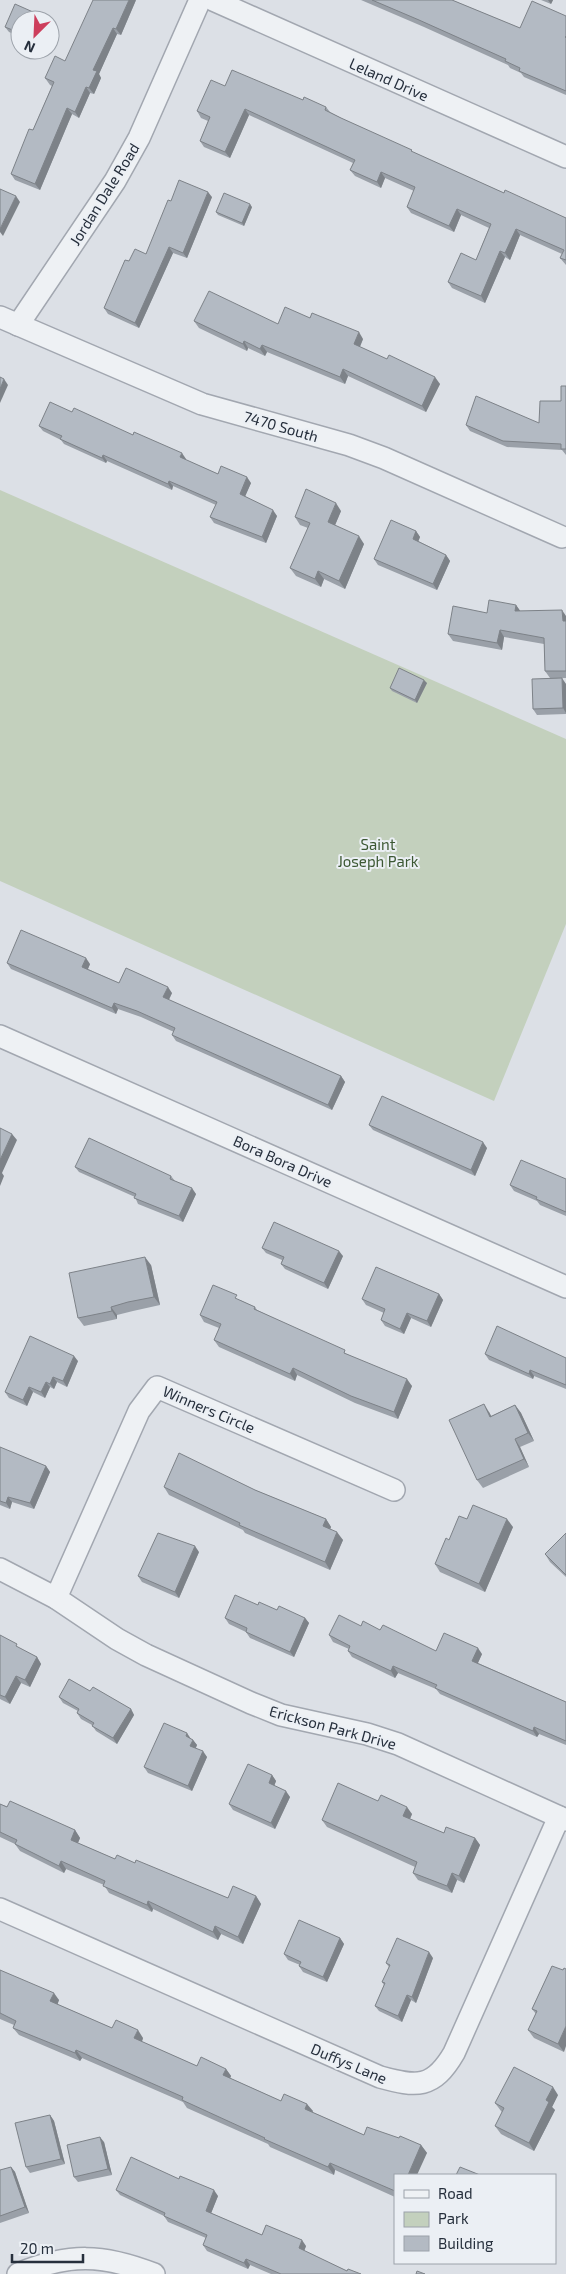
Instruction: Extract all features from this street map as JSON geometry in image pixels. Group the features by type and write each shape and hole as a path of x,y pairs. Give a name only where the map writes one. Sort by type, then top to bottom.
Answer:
{"street":[{"name":"Jordan Dale Road","path":"9,321 116,181 139,138 200,0"},
{"name":"Leland Drive","path":"213,0 566,158"},
{"name":"7470 South","path":"9,321 202,404 349,445 384,458 562,537"},
{"name":"Bora Bora Drive","path":"0,1036 566,1286"},
{"name":"Winners Circle","path":"56,1598 139,1411 157,1387 394,1490"},
{"name":"Erickson Park Drive","path":"0,1569 56,1598 117,1639 146,1655 251,1703 281,1715 367,1734 398,1744 563,1818"},
{"name":"Duffys Lane","path":"0,1909 380,2077 402,2083 427,2083 443,2072 454,2053 563,1818"},
{"path":"18,2274 43,2264 73,2258 109,2267 154,2274"}],"green space":[{"name":"Saint Joseph Park","path":"0,490 566,739 566,924 494,1101 0,881"}],"building":[{"path":"93,0 129,0 116,29 113,28 93,70 97,71 89,88 86,87 75,112 67,108 35,184 11,174 29,129 33,130 54,82 45,78 53,60 60,58 65,61"},
{"path":"372,0 452,0 520,28 532,1 566,16 566,91 519,71 520,68 505,61 506,59"},
{"path":"15,4 28,10 12,10"},
{"path":"10,16 10,29 5,27"},
{"path":"232,70 303,100 304,97 326,107 325,110 411,151 504,193 505,190 566,218 566,260 560,258 564,250 516,229 505,253 500,251 481,296 448,282 461,253 476,260 491,224 457,209 449,226 407,207 415,187 381,172 377,182 350,170 355,160 245,109 225,152 200,141 210,117 197,111 211,80 225,86"},
{"path":"179,180 208,192 183,253 169,247 135,323 104,308 125,260 129,261 135,249 146,254 168,200 171,201"},
{"path":"0,189 16,196 0,229"},
{"path":"224,193 250,204 242,223 216,212"},
{"path":"209,291 278,324 285,307 310,318 312,313 359,332 354,344 387,359 389,355 435,377 422,406 343,369 340,377 262,345 260,349 244,341 243,344 194,321"},
{"path":"0,377 4,379 0,389"},
{"path":"561,386 566,386 566,449 561,449 561,444 503,441 466,425 476,396 539,423 540,401 561,401"},
{"path":"50,402 72,412 74,408 133,435 134,432 182,453 180,457 218,474 221,466 247,477 240,494 273,510 262,537 210,517 217,502 169,481 168,484 103,455 102,458 60,439 62,436 39,426"},
{"path":"306,489 336,503 328,522 359,536 339,581 318,571 315,579 290,568 310,523 295,517"},
{"path":"391,520 416,531 413,539 446,555 433,584 374,559"},
{"path":"489,600 516,605 515,611 562,610 563,621 566,621 566,671 545,671 544,638 500,630 497,643 448,634 453,606 487,613"},
{"path":"399,668 424,680 415,700 390,688"},
{"path":"562,678 563,708 533,709 532,679"},
{"path":"21,930 86,958 82,967 119,983 126,968 168,987 163,997 341,1076 328,1105 172,1035 175,1028 137,1011 114,1003 112,1008 7,963"},
{"path":"382,1096 483,1142 471,1170 369,1125"},
{"path":"0,1128 12,1134 0,1160"},
{"path":"89,1138 171,1176 170,1179 192,1188 179,1216 134,1198 136,1194 75,1167"},
{"path":"521,1160 566,1179 566,1212 510,1185"},
{"path":"274,1222 339,1251 324,1283 281,1264 284,1257 262,1248"},
{"path":"145,1257 154,1297 111,1307 112,1311 78,1318 69,1273"},
{"path":"376,1267 439,1294 427,1321 407,1313 400,1329 381,1320 385,1309 362,1299"},
{"path":"213,1285 237,1295 235,1298 255,1307 254,1309 345,1350 344,1353 407,1379 394,1412 351,1396 293,1368 290,1374 214,1340 221,1324 200,1315"},
{"path":"497,1326 566,1358 566,1385 530,1370 529,1374 485,1354"},
{"path":"30,1336 74,1356 63,1381 53,1377 50,1384 46,1382 41,1392 29,1387 23,1400 5,1392"},
{"path":"484,1404 490,1417 515,1405 528,1433 515,1439 524,1459 477,1480 449,1420"},
{"path":"0,1447 46,1466 30,1503 8,1497 6,1503 0,1501"},
{"path":"179,1453 255,1490 326,1519 323,1526 337,1532 325,1562 239,1525 240,1523 164,1487"},
{"path":"473,1505 507,1519 479,1584 435,1564 446,1538 449,1540 459,1516 467,1519"},
{"path":"158,1533 195,1546 175,1592 138,1576"},
{"path":"566,1533 566,1575 545,1554"},
{"path":"235,1595 258,1605 259,1602 277,1610 279,1606 305,1618 290,1652 246,1632 247,1628 225,1618"},
{"path":"339,1615 361,1626 363,1621 380,1630 383,1625 436,1651 444,1633 478,1648 472,1661 566,1702 566,1741 534,1727 533,1731 435,1688 437,1685 393,1666 391,1671 348,1651 350,1646 329,1635"},
{"path":"0,1635 37,1657 25,1680 16,1676 5,1697 0,1695"},
{"path":"69,1679 90,1691 93,1687 131,1709 113,1738 92,1726 94,1723 77,1713 79,1709 59,1697"},
{"path":"164,1723 187,1733 186,1736 193,1740 190,1746 203,1751 188,1786 144,1767"},
{"path":"248,1764 272,1775 269,1783 286,1791 271,1823 229,1804"},
{"path":"338,1783 378,1801 381,1795 407,1807 403,1816 444,1833 446,1827 475,1838 459,1876 452,1873 447,1886 413,1873 417,1862 322,1820"},
{"path":"10,1801 75,1830 71,1840 115,1859 117,1855 135,1863 136,1860 228,1898 233,1886 256,1896 238,1937 215,1926 213,1932 148,1901 147,1905 103,1886 105,1881 61,1861 59,1866 15,1844 17,1840 0,1832 0,1804 7,1807"},
{"path":"299,1920 340,1938 323,1977 299,1966 301,1962 284,1954"},
{"path":"397,1938 429,1952 412,1997 407,1995 398,2016 375,2006 385,1983 382,1982 390,1965 386,1963"},
{"path":"552,1966 563,1970 564,1968 566,1969 566,2026 558,2044 528,2030 537,2011 532,2009"},
{"path":"0,1970 54,1993 50,2001 112,2028 116,2020 138,2030 134,2038 197,2066 201,2057 226,2069 223,2075 281,2101 284,2094 307,2104 305,2109 364,2135 367,2127 399,2138 400,2136 421,2145 408,2174 394,2174 394,2191 330,2163 328,2167 264,2139 182,2100 183,2097 76,2050 75,2053 13,2028 16,2021 0,2013"},
{"path":"514,2067 553,2087 546,2100 549,2102 529,2143 495,2126 504,2108 495,2103"},
{"path":"50,2115 61,2159 26,2167 15,2123"},
{"path":"100,2137 108,2169 74,2177 67,2145"},
{"path":"131,2157 179,2179 180,2176 214,2190 206,2211 262,2235 266,2225 302,2240 299,2248 347,2271 348,2269 361,2274 281,2274 246,2259 244,2263 203,2245 207,2235 164,2216 165,2213 116,2190"},
{"path":"11,2167 25,2207 0,2216 0,2170"},
{"path":"460,2167 478,2174 456,2174"}]}
